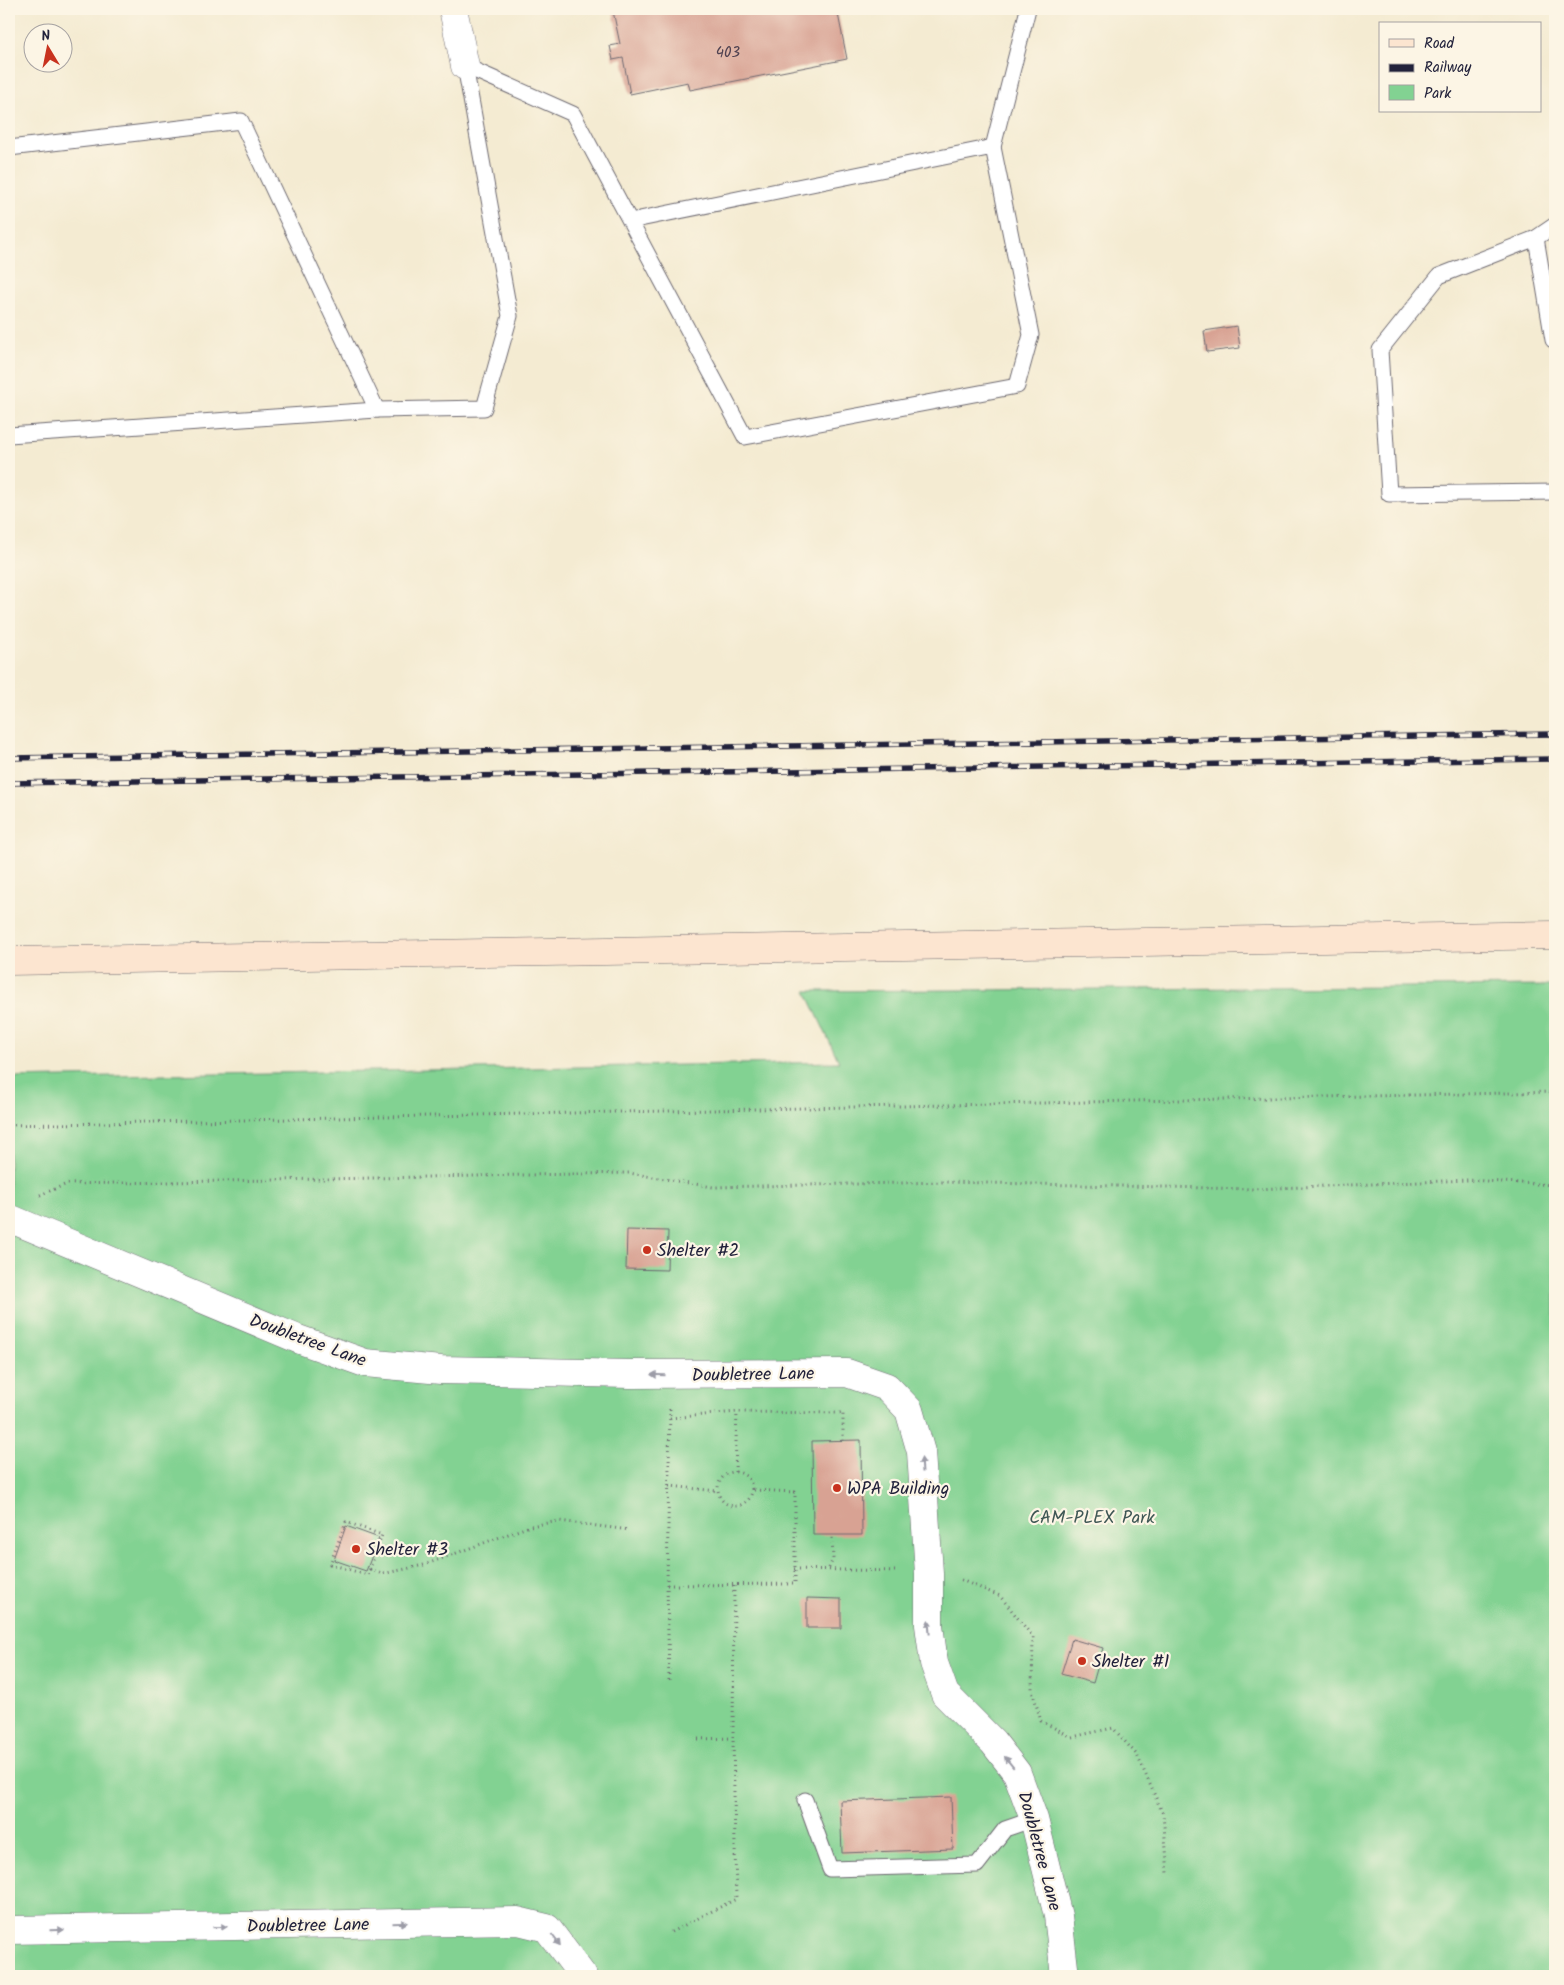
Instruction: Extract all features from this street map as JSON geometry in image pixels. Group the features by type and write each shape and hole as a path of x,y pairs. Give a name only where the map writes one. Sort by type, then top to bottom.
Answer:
{"main road":[{"path":"9,961 1555,935"}],"street":[{"path":"453,9 465,66"},
{"name":"Doubletree Lane","path":"9,1218 298,1339 365,1363 441,1370 671,1375 847,1373 887,1387 909,1410 921,1452 929,1573 928,1625 934,1663 945,1694 993,1742 1017,1772 1034,1819 1058,1916 1065,1976"},
{"name":"Doubletree Lane","path":"9,1930 518,1921 547,1928 583,1976"}],"lane":[{"path":"465,66 573,114 745,437 1017,386 1031,335 993,147 1028,9"},
{"path":"9,435 377,410 484,408 510,316 465,66"},
{"path":"9,148 241,121 377,410"},
{"path":"630,221 993,147"},
{"path":"1555,225 1536,238 1439,276 1380,350 1389,494 1555,492"},
{"path":"1536,238 1553,340 1555,340"},
{"path":"805,1800 830,1869 977,1865 1005,1829 1034,1819"}],"path":[{"path":"9,1125 1555,1092"},
{"path":"34,1198 67,1184 628,1173 713,1187 946,1182 1253,1189 1468,1180 1555,1186"},
{"path":"669,1680 667,1585 671,1375"},
{"path":"670,1418 737,1412 843,1413 842,1441"},
{"path":"735,1472 737,1412"},
{"path":"735,1472 746,1475 753,1490 744,1505 732,1507 722,1501 718,1491 724,1476 735,1472"},
{"path":"669,1486 718,1491"},
{"path":"667,1585 795,1584 795,1492 753,1490"},
{"path":"370,1570 382,1574 424,1565 530,1526 560,1521 629,1530"},
{"path":"346,1522 382,1535 370,1570 368,1575 330,1564 346,1522"},
{"path":"830,1568 833,1560 832,1535"},
{"path":"794,1569 830,1568 904,1572"},
{"path":"955,1578 1000,1596 1033,1637 1032,1690 1041,1721 1072,1737 1114,1728 1137,1755 1162,1814 1168,1873"},
{"path":"671,1932 736,1899 733,1738 734,1584"},
{"path":"698,1739 733,1738"}],"green space":[{"name":"CAM-PLEX Park","path":"1555,986 1555,1976 9,1976 9,1078 839,1062 806,991"}],"building":[{"path":"626,9 837,9 847,59 690,90 688,82 630,94 623,58 613,60 610,46 620,44 613,11"},
{"path":"1237,326 1240,348 1207,352 1204,331"},
{"name":"Shelter #2","path":"627,1230 668,1231 667,1270 626,1269"},
{"name":"WPA Building","path":"861,1440 862,1535 813,1535 812,1441"},
{"name":"Shelter #3","path":"346,1526 379,1538 366,1571 334,1560"},
{"path":"807,1598 841,1599 841,1628 807,1628"},
{"name":"Shelter #1","path":"1072,1639 1103,1648 1093,1683 1061,1674"},
{"path":"951,1797 953,1849 842,1853 840,1801"}],"railway":[{"path":"9,758 1555,734"},
{"path":"9,783 1555,759"}],"place":[{"name":"Shelter #2","path":"647,1250"},
{"name":"WPA Building","path":"837,1488"},
{"name":"Shelter #3","path":"356,1549"},
{"name":"Shelter #1","path":"1082,1661"}]}
